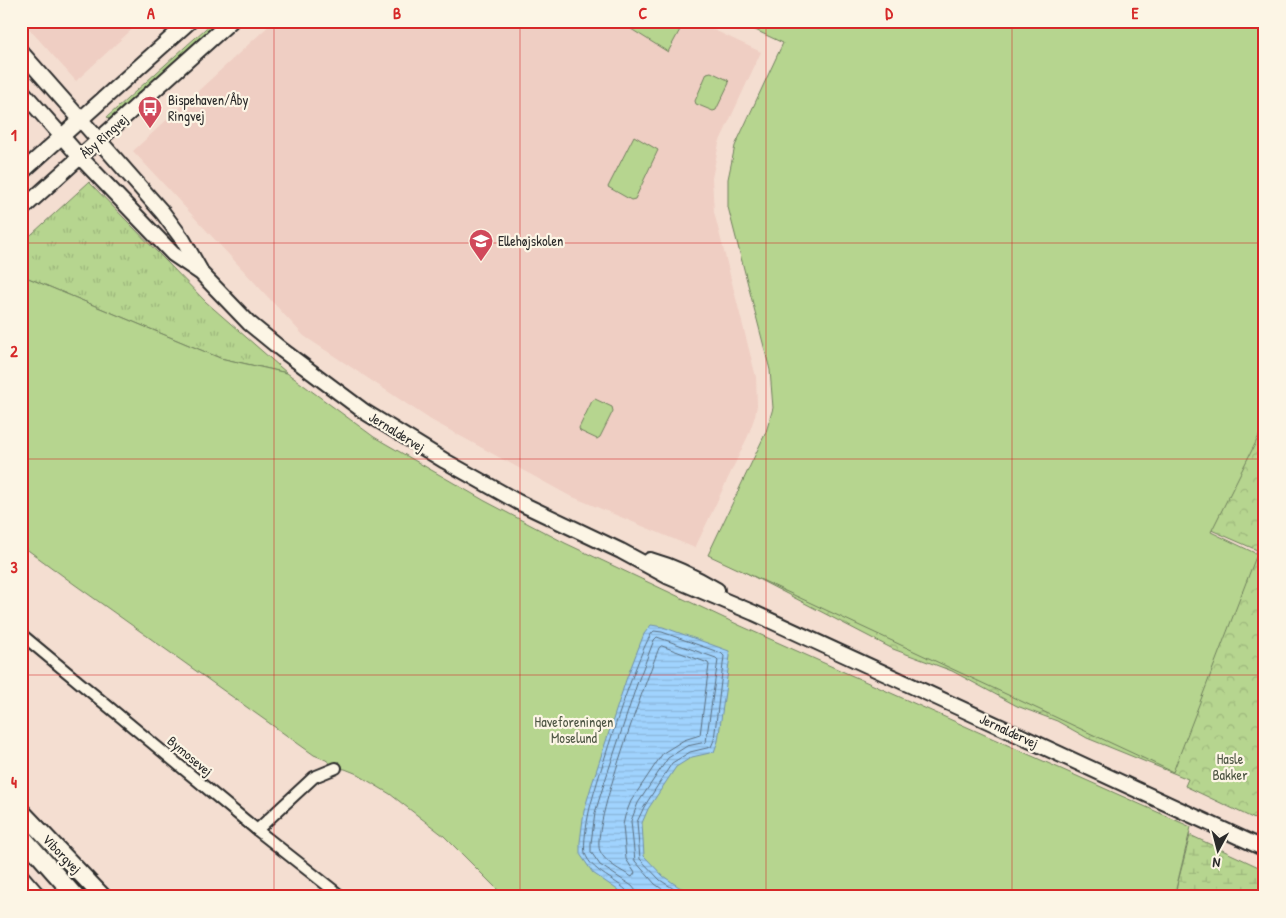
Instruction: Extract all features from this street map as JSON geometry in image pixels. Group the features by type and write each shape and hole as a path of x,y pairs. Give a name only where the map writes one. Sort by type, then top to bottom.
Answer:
{"main road":[{"name":"Viborgvej","path":"21,811 103,897"},
{"name":"Viborgvej","path":"21,835 76,897"}],"street":[{"name":"Åby Ringvej","path":"21,173 190,21"},
{"name":"Åby Ringvej","path":"21,210 230,21"},
{"name":"Jernaldervej","path":"21,52 163,213 183,240 201,273"},
{"name":"Jernaldervej","path":"21,90 80,157 173,254 201,273 262,334 316,377 365,412 429,452 518,502 621,551 694,576 754,613 1265,849"},
{"name":"Bymosevej","path":"21,634 257,830 342,897"},
{"path":"257,830 314,777 336,768"},
{"path":"21,873 42,897"}],"shaded area":[{"path":"22,21 141,21 76,81"},
{"name":"Ellehøjskolen","path":"274,21 695,21 761,52 719,143 712,178 714,212 756,377 757,405 748,436 695,548 568,495 431,420 304,336 133,151"}],"green space":[{"path":"214,21 218,21 110,120 107,117"},
{"path":"636,21 672,21 682,26 668,52 631,29"},
{"path":"736,21 1265,21 1265,424 1211,532 1257,554 1173,772 708,555 766,432 773,408 770,370 728,207 728,179 735,146 783,43"},
{"path":"711,72 728,80 729,83 716,110 713,111 696,104 695,101 707,73"},
{"path":"634,136 658,150 635,199 631,200 608,187"},
{"path":"89,182 206,302 287,373 220,358 21,275 21,244"},
{"name":"Haveforeningen Moselund","path":"21,275 220,358 287,373 374,437 485,501 565,543 741,626 1191,827 1174,897 505,897 444,836 390,794 355,773 336,768 326,760 314,755 21,545"},
{"name":"Hasle Bakker","path":"1265,398 1265,824 1185,786 1188,779 1087,738 1057,721 1017,706 952,671 893,649 710,554 1168,753 1257,550 1209,529"},
{"path":"595,399 612,407 613,411 600,437 597,439 580,431 579,428 592,401"},
{"path":"1190,835 1265,870 1265,897 1174,897"}],"water":[{"path":"651,625 663,627 729,651 730,656 718,741 714,752 692,757 676,767 648,809 642,823 644,856 663,876 679,887 706,897 628,897 593,873 580,854 584,811 591,787 626,680 644,634"}],"place":[{"name":"Bispehaven/Åby Ringvej","path":"150,129"},
{"name":"Ellehøjskolen","path":"481,262"}]}
